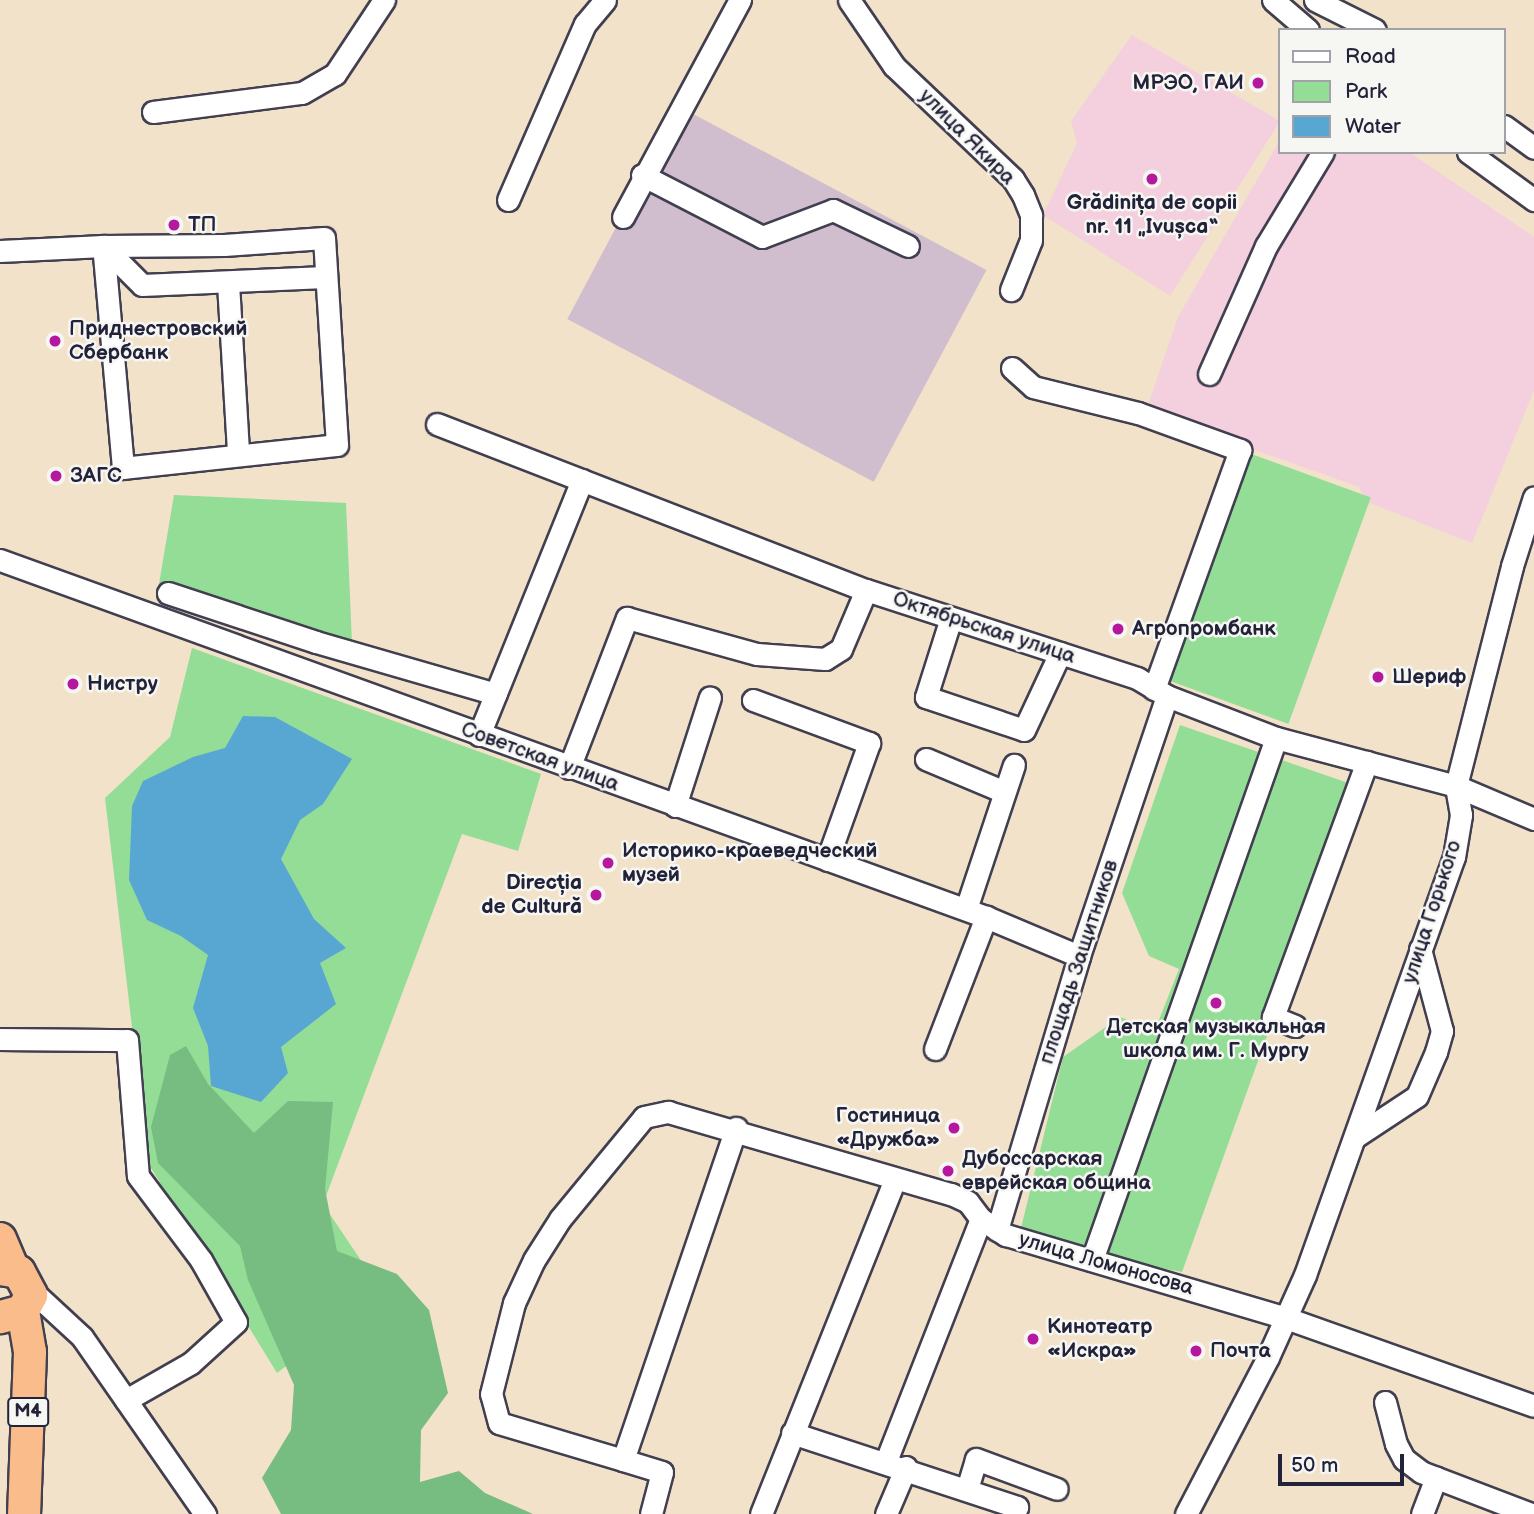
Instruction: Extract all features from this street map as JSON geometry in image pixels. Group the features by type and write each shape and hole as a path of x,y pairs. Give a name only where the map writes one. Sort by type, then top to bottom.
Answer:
{"highway":[{"name":"M4","path":"0,1239 30,1352 24,1514"}],"street":[{"path":"153,112 268,100 302,93 335,74 384,0"},
{"path":"508,200 585,24 605,0"},
{"path":"623,217 642,174 740,0"},
{"name":"улица Якира","path":"849,0 894,66 1013,179 1023,195 1031,215 1031,240 1011,290"},
{"path":"1273,0 1306,28"},
{"path":"1315,0 1371,28"},
{"path":"1506,127 1534,148"},
{"path":"1209,374 1266,246 1322,154"},
{"path":"1471,154 1534,200"},
{"path":"642,174 762,237 834,210 908,246"},
{"path":"0,251 103,246 324,238 337,445 239,453 123,468 103,246"},
{"path":"103,246 142,285 325,277"},
{"path":"228,283 239,453"},
{"name":"площадь Защитников","path":"886,1514 896,1464 989,1224 1079,956 1160,692 1240,450 1138,413 1034,387 1012,368"},
{"name":"Октябрьская улица","path":"437,424 866,590 1137,678 1160,692 1276,737 1455,786 1534,819"},
{"path":"479,735 582,480"},
{"name":"улица Горького","path":"1186,1514 1286,1318 1355,1138 1454,857 1461,816 1455,786 1512,566 1534,497"},
{"name":"Советская улица","path":"0,560 976,913 1079,956"},
{"path":"569,768 627,618 757,654 825,659 841,649 866,590"},
{"path":"169,593 496,694"},
{"path":"216,639 221,611"},
{"path":"951,618 926,697 1024,730 1060,653"},
{"path":"675,806 710,697"},
{"path":"753,700 869,743 827,859"},
{"path":"1092,1260 1276,737"},
{"path":"926,760 1002,791"},
{"path":"1295,1026 1273,1017 1367,762"},
{"path":"935,1049 976,913 1002,791 1014,765"},
{"path":"1355,1138 1417,1096 1436,1052 1442,1031 1420,949"},
{"path":"0,1039 127,1040 138,1176 201,1260 236,1322 191,1363 126,1400"},
{"name":"улица Ломоносова","path":"623,1460 499,1423 492,1413 491,1394 514,1303 534,1260 561,1219 643,1117 668,1112 736,1128 951,1194 968,1202 989,1224 1092,1260 1286,1318 1534,1406"},
{"path":"651,1514 662,1472 623,1460 736,1128"},
{"path":"761,1514 895,1179"},
{"path":"13,1291 65,1318 205,1514"},
{"path":"1385,1402 1396,1444 1404,1459 1428,1475 1531,1514"},
{"path":"792,1433 896,1464 1017,1507 1014,1514"},
{"path":"967,1489 976,1459 1057,1489"},
{"path":"1422,1514 1428,1475"}],"shaded area":[{"name":"Grădinița de copii nr. 11 „Ivușca“","path":"1132,35 1278,120 1278,124 1170,296 1043,215 1077,143 1071,121"},
{"path":"680,107 986,270 874,482 567,319"},
{"path":"1278,143 1278,154 1412,154 1534,237 1534,390 1472,543 1367,502 1359,487 1146,411 1178,317"}],"green space":[{"path":"1243,451 1371,498 1288,724 1161,677"},
{"path":"174,495 346,503 352,644 159,584"},
{"path":"192,648 541,774 518,851 462,834 323,1204 383,1293 277,1373 148,1163 105,798 170,737"},
{"path":"1180,725 1357,786 1182,1272 1103,1257 1021,1228 1063,1057 1120,1017 1155,1030 1179,969 1149,956 1122,893"},
{"path":"186,1046 208,1084 254,1133 288,1101 333,1102 325,1189 337,1251 397,1274 429,1310 448,1393 421,1430 420,1482 459,1471 485,1493 533,1514 281,1514 262,1478 291,1430 294,1385 248,1280 240,1246 158,1163 151,1127 170,1055"}],"water":[{"path":"243,716 275,717 352,759 323,804 300,820 281,859 314,919 346,948 320,963 336,1004 281,1047 288,1073 261,1102 211,1086 208,1046 193,1008 208,955 181,936 147,920 129,880 132,806 143,781 193,757 225,748"}],"place":[{"name":"МРЭО, ГАИ","path":"1258,83"},
{"name":"Grădinița de copii nr. 11 „Ivușca“","path":"1152,179"},
{"name":"ТП","path":"174,225"},
{"name":"Приднестровский Сбербанк","path":"55,341"},
{"name":"ЗАГС","path":"56,476"},
{"name":"Агропромбанк","path":"1118,629"},
{"name":"Шериф","path":"1378,677"},
{"name":"Нистру","path":"73,684"},
{"name":"Историко-краеведческий музей","path":"608,863"},
{"name":"Direcția de Cultură","path":"596,895"},
{"name":"Детская музыкальная школа им. Г. Мургу","path":"1216,1003"},
{"name":"Гостиница «Дружба»","path":"954,1128"},
{"name":"Дубоссарская еврейская община","path":"948,1171"},
{"name":"Кинотеатр «Искра»","path":"1033,1339"},
{"name":"Почта","path":"1196,1351"}]}
